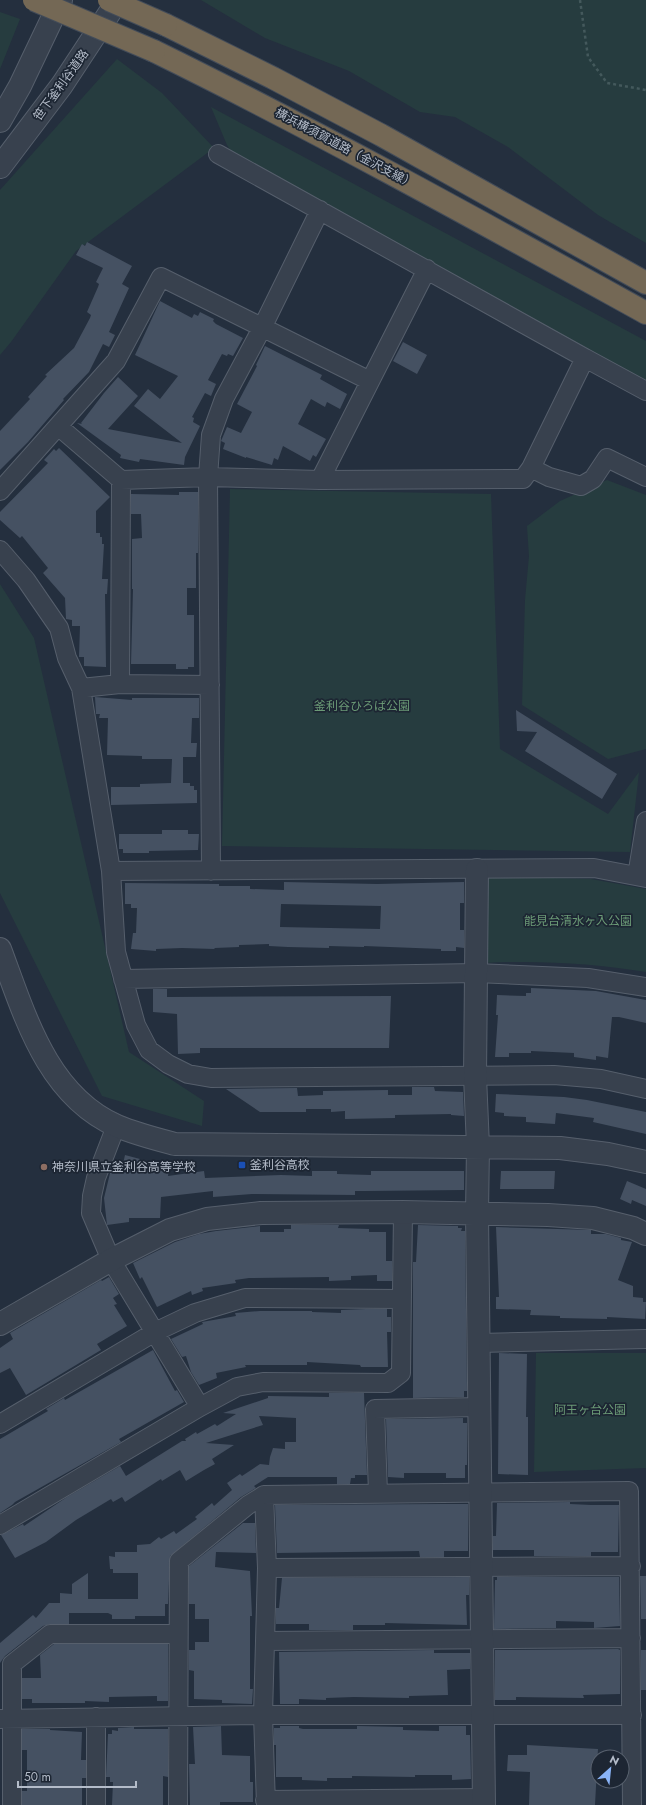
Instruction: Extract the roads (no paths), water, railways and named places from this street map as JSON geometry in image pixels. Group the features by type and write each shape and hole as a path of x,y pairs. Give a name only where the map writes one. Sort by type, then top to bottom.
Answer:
{"highway":[{"name":"横浜横須賀道路（金沢支線）","path":"34,0 154,51 262,104 368,160 646,313"},
{"path":"109,0 166,25 273,78 374,132 646,283"}],"street":[{"path":"0,121 20,86 62,0"},
{"name":"笹下釜利谷道路","path":"0,167 62,85 118,0"},
{"path":"218,154 646,391"},
{"path":"211,871 208,477 211,435 215,419 224,399 262,328 320,210"},
{"path":"320,480 427,269"},
{"path":"0,491 116,360 161,277 370,381"},
{"path":"58,426 121,480 208,477 320,480 523,478 531,468 585,358"},
{"path":"531,468 549,477 581,486 593,479 607,458 646,477"},
{"path":"120,684 121,480"},
{"path":"0,550 26,580 59,628 67,658 81,688 111,871 116,952 136,1025 149,1050 168,1064 188,1074 211,1078 554,1075 601,1079 646,1089"},
{"path":"81,688 120,684 210,685"},
{"path":"111,871 476,870 594,868 641,877 646,821"},
{"path":"264,1495 267,1568 263,1715 266,1802 484,1802 485,1714 477,1213 478,1147 475,1076 476,870"},
{"path":"0,949 34,1039 54,1072 70,1092 88,1109 116,1126 139,1134 175,1144 560,1148 608,1154 646,1162"},
{"path":"123,978 476,973 588,978 646,986"},
{"path":"116,1126 96,1178 92,1196 91,1214 112,1260 200,1407"},
{"path":"0,1525 200,1407 237,1387 263,1382 388,1383 401,1373 403,1212"},
{"path":"0,1324 112,1260 170,1230 207,1219 260,1213 477,1213 593,1218 633,1228 646,1234"},
{"path":"0,1424 155,1332 194,1313 245,1298 401,1299"},
{"path":"480,1343 646,1339"},
{"path":"378,1493 374,1409 480,1407"},
{"path":"178,1805 179,1561 248,1505 264,1495 629,1491 631,1566 632,1805"},
{"path":"267,1568 631,1566"},
{"path":"12,1805 6,1718 12,1664 50,1634 178,1634"},
{"path":"265,1641 631,1638"},
{"path":"6,1718 263,1715 632,1715"},
{"path":"96,1716 96,1805"}],"place":[{"name":"釜利谷高校","path":"242,1165"},
{"name":"神奈川県立釜利谷高等学校","path":"44,1167"}],"park label":[{"name":"釜利谷ひろば公園","path":"362,706"},
{"name":"能見台清水ヶ入公園","path":"578,921"},
{"name":"阿王ヶ台公園","path":"590,1410"}]}
